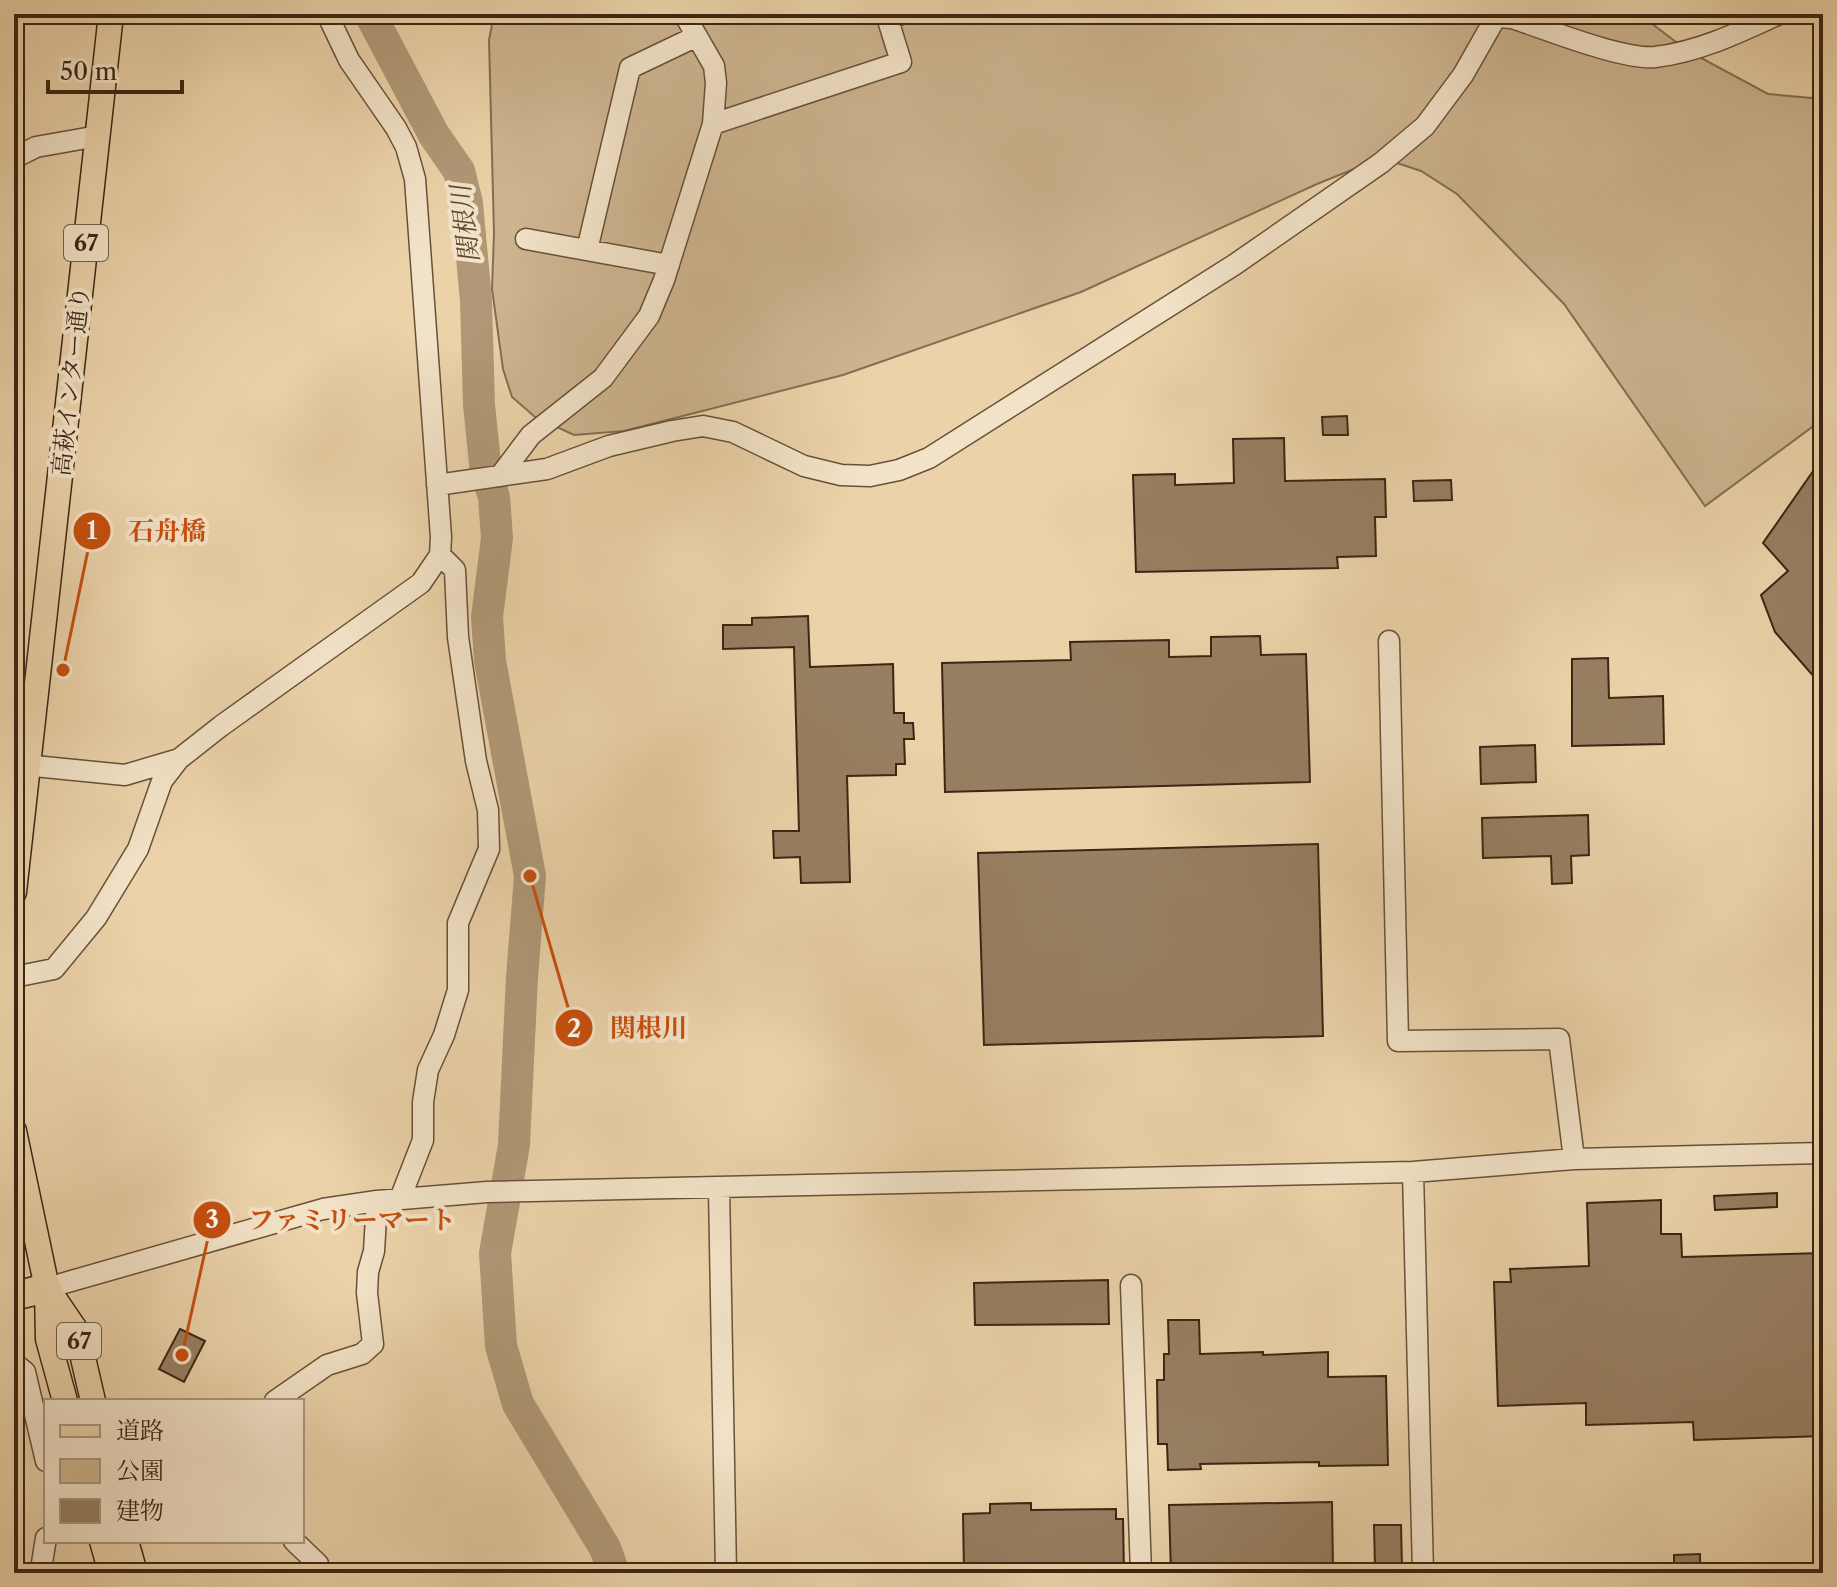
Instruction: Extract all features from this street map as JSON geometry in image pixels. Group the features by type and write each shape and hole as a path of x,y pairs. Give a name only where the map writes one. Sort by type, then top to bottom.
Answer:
{"highway":[{"path":"14,1296 47,1288"}],"main road":[{"name":"高萩インター通り","path":"14,892 21,765 111,14"},
{"name":"67","path":"14,1131 47,1288 48,1339 64,1399"},
{"name":"67","path":"47,1288 77,1332 93,1399"},
{"path":"103,1543 111,1573"},
{"path":"127,1543 135,1573"}],"street":[{"path":"14,977 54,969 96,918 138,849 162,781 179,759 421,583 440,555 415,179 406,147 396,128 349,60 327,14"},
{"path":"500,476 531,435 603,378 649,316 669,265 713,124 714,66 684,14"},
{"path":"437,485 547,469 609,446 703,426 733,432 767,451 804,466 841,475 870,476 899,470 929,458 1234,265 1381,163 1425,126 1463,75 1496,17 1512,18 1614,51 1653,57 1697,48 1779,14"},
{"path":"713,124 901,62 892,16"},
{"path":"587,250 630,68 697,36"},
{"path":"14,158 36,147 98,136"},
{"path":"526,239 669,265"},
{"path":"400,1199 423,1140 423,1102 428,1070 444,1035 458,990 458,923 489,849 488,810 476,761 458,637 455,570 440,555"},
{"path":"1389,641 1398,1041 1559,1039 1574,1159"},
{"path":"21,765 125,775 179,759"},
{"path":"47,1288 323,1209 487,1192 1413,1172 1574,1159 1823,1153"},
{"path":"1413,1172 1423,1573"},
{"path":"719,1188 726,1573"},
{"path":"278,1399 327,1365 362,1354 373,1344 367,1293 368,1272 374,1251 377,1201"},
{"path":"1131,1285 1141,1573"},
{"path":"14,1363 25,1372 44,1453"},
{"path":"44,1573 45,1543"},
{"path":"296,1543 318,1564 317,1573"}],"green space":[{"path":"494,14 1639,14 1688,51 1768,94 1823,99 1823,419 1705,506 1564,304 1457,194 1421,171 1391,161 1364,165 1317,184 1081,292 843,375 624,431 574,435 535,417 512,397 503,369 492,289 494,233 489,40"}],"building":[{"path":"1347,416 1348,435 1323,435 1322,417"},
{"path":"1284,438 1285,481 1385,479 1386,517 1375,517 1376,556 1337,557 1338,568 1136,572 1133,475 1175,474 1175,485 1234,483 1233,439"},
{"path":"1823,457 1823,687 1775,632 1761,595 1788,571 1763,543"},
{"path":"1451,480 1452,500 1414,501 1413,481"},
{"path":"808,616 810,667 893,664 894,713 904,713 904,723 913,723 914,739 904,739 905,764 896,764 896,775 847,776 850,882 801,883 800,857 774,858 773,831 799,831 794,647 723,649 723,625 752,625 752,618"},
{"path":"1260,636 1261,655 1306,654 1310,782 945,792 942,663 1071,660 1070,642 1169,640 1169,657 1211,656 1211,637"},
{"path":"1608,658 1609,698 1663,696 1664,744 1572,746 1572,659"},
{"path":"1535,745 1536,782 1481,784 1480,747"},
{"path":"1588,815 1589,855 1571,856 1572,883 1552,884 1551,856 1483,858 1482,818"},
{"path":"1318,844 1323,1036 984,1045 978,853"},
{"path":"1777,1193 1777,1207 1715,1210 1714,1196"},
{"path":"1661,1200 1661,1234 1681,1234 1682,1257 1823,1253 1823,1436 1694,1440 1693,1422 1586,1425 1586,1403 1498,1406 1494,1282 1511,1282 1510,1269 1589,1266 1587,1203"},
{"path":"1108,1280 1109,1324 975,1325 974,1283"},
{"path":"1168,1320 1199,1320 1200,1354 1328,1352 1328,1377 1386,1376 1388,1465 1319,1466 1319,1462 1200,1464 1201,1469 1168,1470 1167,1444 1158,1444 1157,1380 1164,1380 1164,1354 1169,1354"},
{"path":"180,1329 205,1341 184,1382 159,1369"},
{"path":"1332,1502 1333,1570 1171,1573 1169,1505"},
{"path":"1031,1503 1031,1510 1116,1509 1116,1519 1123,1519 1124,1573 964,1573 963,1514 990,1513 990,1504"},
{"path":"1374,1525 1401,1525 1402,1568 1375,1568"},
{"path":"1700,1554 1700,1573 1674,1573 1674,1555"}],"waterway":[{"name":"関根川","path":"370,14 434,135 459,171 467,203 476,301 479,405 486,473 494,497 497,538 487,617 490,661 530,876 514,1145 495,1253 501,1346 518,1404 605,1548 614,1573"}],"place":[{"name":"石舟橋","path":"63,670"},
{"name":"関根川","path":"530,876"},
{"name":"ファミリーマート","path":"182,1355"}]}
